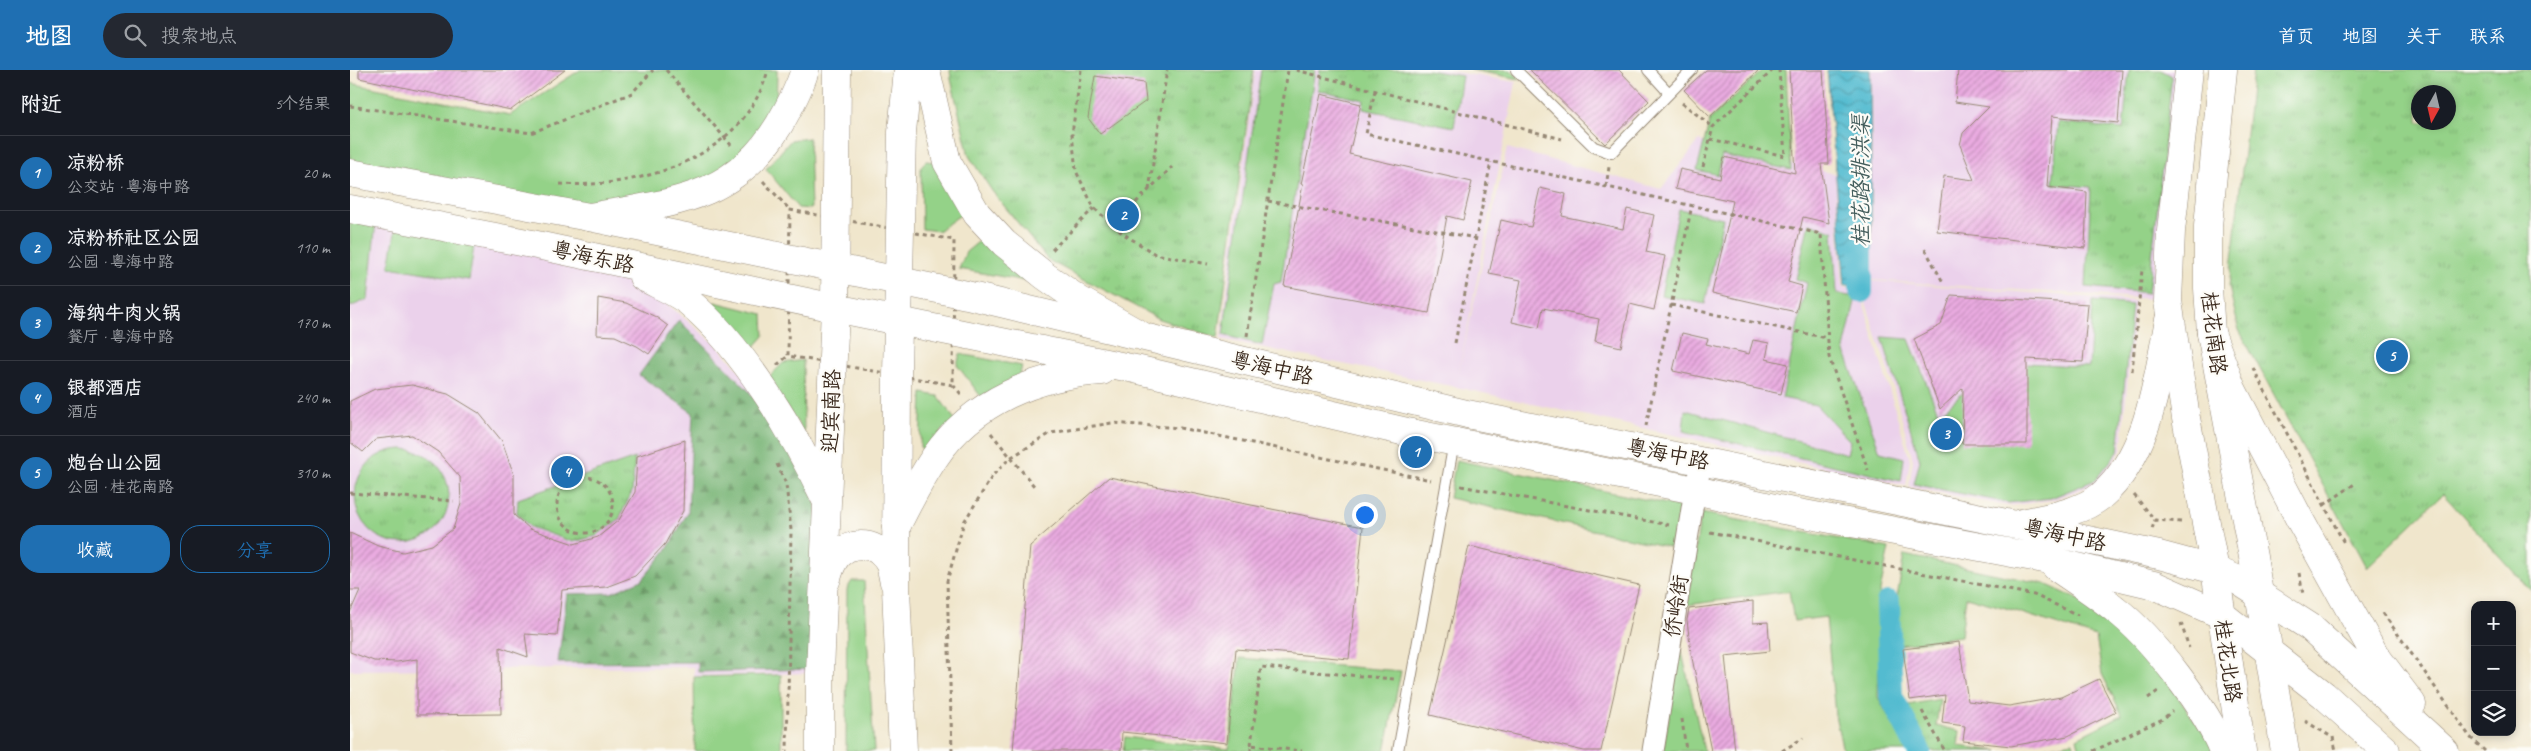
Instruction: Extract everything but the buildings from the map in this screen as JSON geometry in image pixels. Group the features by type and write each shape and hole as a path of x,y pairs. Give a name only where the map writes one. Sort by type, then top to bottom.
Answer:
{"main road":[{"path":"588,217 676,202 710,189 748,166 765,148 787,111 805,70"},
{"name":"迎宾南路","path":"820,751 824,585 835,308 837,70"},
{"path":"903,751 896,588 896,527 898,281 902,132 908,70"},
{"path":"926,70 947,162 977,214 1004,244 1045,276 1079,300 1144,338"},
{"name":"桂花南路","path":"2189,70 2171,231 2169,320 2215,570"},
{"name":"桂花南路","path":"2223,70 2208,226 2208,288 2211,333 2259,592"},
{"name":"粤海东路","path":"350,173 588,217 835,268"},
{"name":"粤海东路","path":"350,209 532,244 835,308"},
{"path":"618,263 688,302 728,339 805,456 828,503"},
{"name":"粤海中路","path":"835,268 898,281 1467,414 2016,525 2159,555 2215,570 2259,592 2310,627 2446,751"},
{"name":"粤海中路","path":"835,308 1135,369 1454,441 1695,490 1783,510 2044,559 2154,585 2222,615 2324,694 2386,751"},
{"path":"2016,525 2074,511 2101,496 2118,476 2135,451 2149,415 2169,320"},
{"path":"2211,333 2232,389 2300,520 2375,655 2446,751"},
{"path":"896,527 936,455 956,432 995,401 1016,389 1038,381 1068,374 1135,369"},
{"path":"824,585 831,565 837,556 857,544 881,551 889,563 896,588"},
{"path":"2044,559 2115,608 2137,627 2188,693 2218,738 2223,751"},
{"name":"桂花北路","path":"2215,570 2242,751"},
{"name":"桂花北路","path":"2259,592 2285,751"}],"street":[{"name":"侨岭街","path":"1653,751 1695,490 1702,461"}],"lane":[{"path":"1516,70 1594,147 1610,153 1692,70"},
{"path":"1648,70 1669,93"},
{"path":"1398,751 1454,441"}],"path":[{"path":"350,106 531,133 632,92 653,70"},
{"path":"666,70 748,166 790,210"},
{"path":"580,190 552,184 572,185 620,182 649,177 695,158 725,138 746,114 759,93 768,70"},
{"path":"1081,70 1072,134 1076,171 1094,208 1113,225 1155,254 1208,264"},
{"path":"1148,190 1167,70"},
{"path":"1246,337 1288,70"},
{"path":"1296,70 1594,147"},
{"path":"1704,167 1713,127 1773,70"},
{"path":"1710,139 1785,156 1779,70"},
{"path":"1375,90 1366,134 1821,234 1829,358 1868,471"},
{"path":"1669,93 1713,127"},
{"path":"1455,343 1491,162"},
{"path":"1113,225 1172,167"},
{"path":"1268,201 1476,238"},
{"path":"1644,431 1692,206"},
{"path":"1049,252 1094,208"},
{"path":"1925,249 1944,284"},
{"path":"2131,376 2142,269"},
{"path":"1671,305 1828,338"},
{"path":"2248,359 2346,546"},
{"path":"952,751 948,581 964,522 994,474 1010,458 1051,433 1112,423 1180,428 1445,483 2034,595 2079,615"},
{"path":"774,457 786,484 791,530 788,751"},
{"path":"586,477 602,483 612,499 612,508 605,525 588,532 570,528 563,522 557,505 562,489 568,482 586,477"},
{"path":"2300,520 2356,483"},
{"path":"350,493 454,501"},
{"path":"2382,612 2470,737 2485,751"},
{"path":"1251,751 1261,667 1410,680"},
{"path":"2093,751 2164,719 2178,706"},
{"path":"1922,711 1945,751"},
{"path":"1782,751 1803,738"},
{"path":"2333,738 2336,751"},
{"path":"1251,745 1302,751"}],"shaded area":[{"path":"1255,70 1443,70 1516,82 1458,376 1507,148 1661,189 1699,141 1835,174 1843,287 1860,291 1910,460 1906,486 1456,387 1221,339"},
{"path":"1871,70 2172,70 2177,72 2152,299 1873,280"},
{"path":"350,209 580,253 660,298 718,346 752,385 820,673 694,676 694,667 350,670"},
{"path":"1873,281 2135,301 2121,451 2098,483 2052,500 2008,506 1909,487 1913,460 1892,382 1862,291"}],"green space":[{"path":"580,70 777,70 776,120 730,176 588,213 350,167 350,83 510,115"},
{"path":"950,70 1254,70 1218,338 1159,319 1048,260 992,191 969,156"},
{"path":"1261,70 1315,70 1281,282 1274,284 1262,345 1223,335"},
{"path":"1320,70 1428,70 1462,76 1454,127 1363,109 1364,100 1318,90"},
{"path":"1471,70 1511,70 1520,79"},
{"path":"1763,70 1786,70 1791,170 1722,155 1718,175 1697,170 1710,119"},
{"path":"2129,70 2161,70 2172,76 2148,293 2086,287 2091,187 2053,184 2058,122 2123,129"},
{"path":"2253,70 2531,70 2531,591 2443,494 2367,567 2239,330 2229,287"},
{"path":"809,138 811,209 798,208 766,169 791,140"},
{"path":"926,161 935,162 963,213 938,231 922,229 921,166"},
{"path":"1679,209 1723,218 1705,304 1661,295"},
{"path":"350,215 376,221 368,299 350,307"},
{"path":"1809,223 1833,231 1837,294 1856,297 1844,349 1880,452 1904,458 1901,481 1683,431 1685,410 1847,454 1850,441 1816,405 1782,398 1807,283 1796,279"},
{"path":"396,227 475,240 469,280 389,267"},
{"path":"983,238 1026,281 959,269 966,252"},
{"path":"2093,301 2132,305 2118,452 2095,480 2051,498 2008,503 1914,484 1920,460 1882,337 1909,339 1939,415 1997,361 2089,367"},
{"path":"715,302 763,314 764,336 750,352 704,310"},
{"path":"679,320 749,391 811,488 823,530 816,669 698,672 698,662 558,663 567,594 611,593 642,580 668,548 688,512 693,413 639,375"},
{"path":"960,354 1022,366 1020,374 982,398 957,365"},
{"path":"803,360 804,432 767,379 783,363"},
{"path":"922,393 938,396 955,420 927,453 920,447"},
{"path":"402,449 420,452 435,463 446,478 449,496 446,514 435,529 420,540 402,543 384,540 369,529 358,514 355,496 358,478 369,463 384,452"},
{"path":"635,458 632,492 619,519 596,536 573,542 530,527 517,513 518,499"},
{"path":"1456,460 1686,508 1677,549 1449,498"},
{"path":"1701,513 1889,548 1880,591 1878,697 1907,751 1843,751 1835,715 1826,617 1794,621 1789,591 1687,605"},
{"path":"1904,555 2045,584 2110,614 2132,632 2216,751 2080,751 2077,738 2122,715 2102,674 2096,637 1966,597 1961,636 1900,645 1896,604"},
{"path":"852,581 864,581 874,751 846,751 847,589"},
{"path":"1681,648 1704,751 1663,751"},
{"path":"1240,658 1401,671 1385,751 1123,751 1125,737 1229,749"},
{"path":"781,675 781,751 695,751 694,677"},
{"path":"1940,699 1936,726 1960,731 1958,746 1998,751 1927,751 1903,706"},
{"path":"2073,742 2075,751 2024,751"}],"water":[{"path":"1827,70 1870,70 1872,278 1845,286"}],"waterway":[{"name":"桂花路排洪渠","path":"1861,249 1861,291"},
{"path":"1888,603 1891,696 1919,751"}],"place":[{"name":"凉粉桥社区公园","path":"1123,215"},
{"name":"炮台山公园","path":"2392,356"},
{"name":"海纳牛肉火锅","path":"1946,434"},
{"name":"凉粉桥","path":"1416,452"},
{"name":"银都酒店","path":"567,472"}]}
